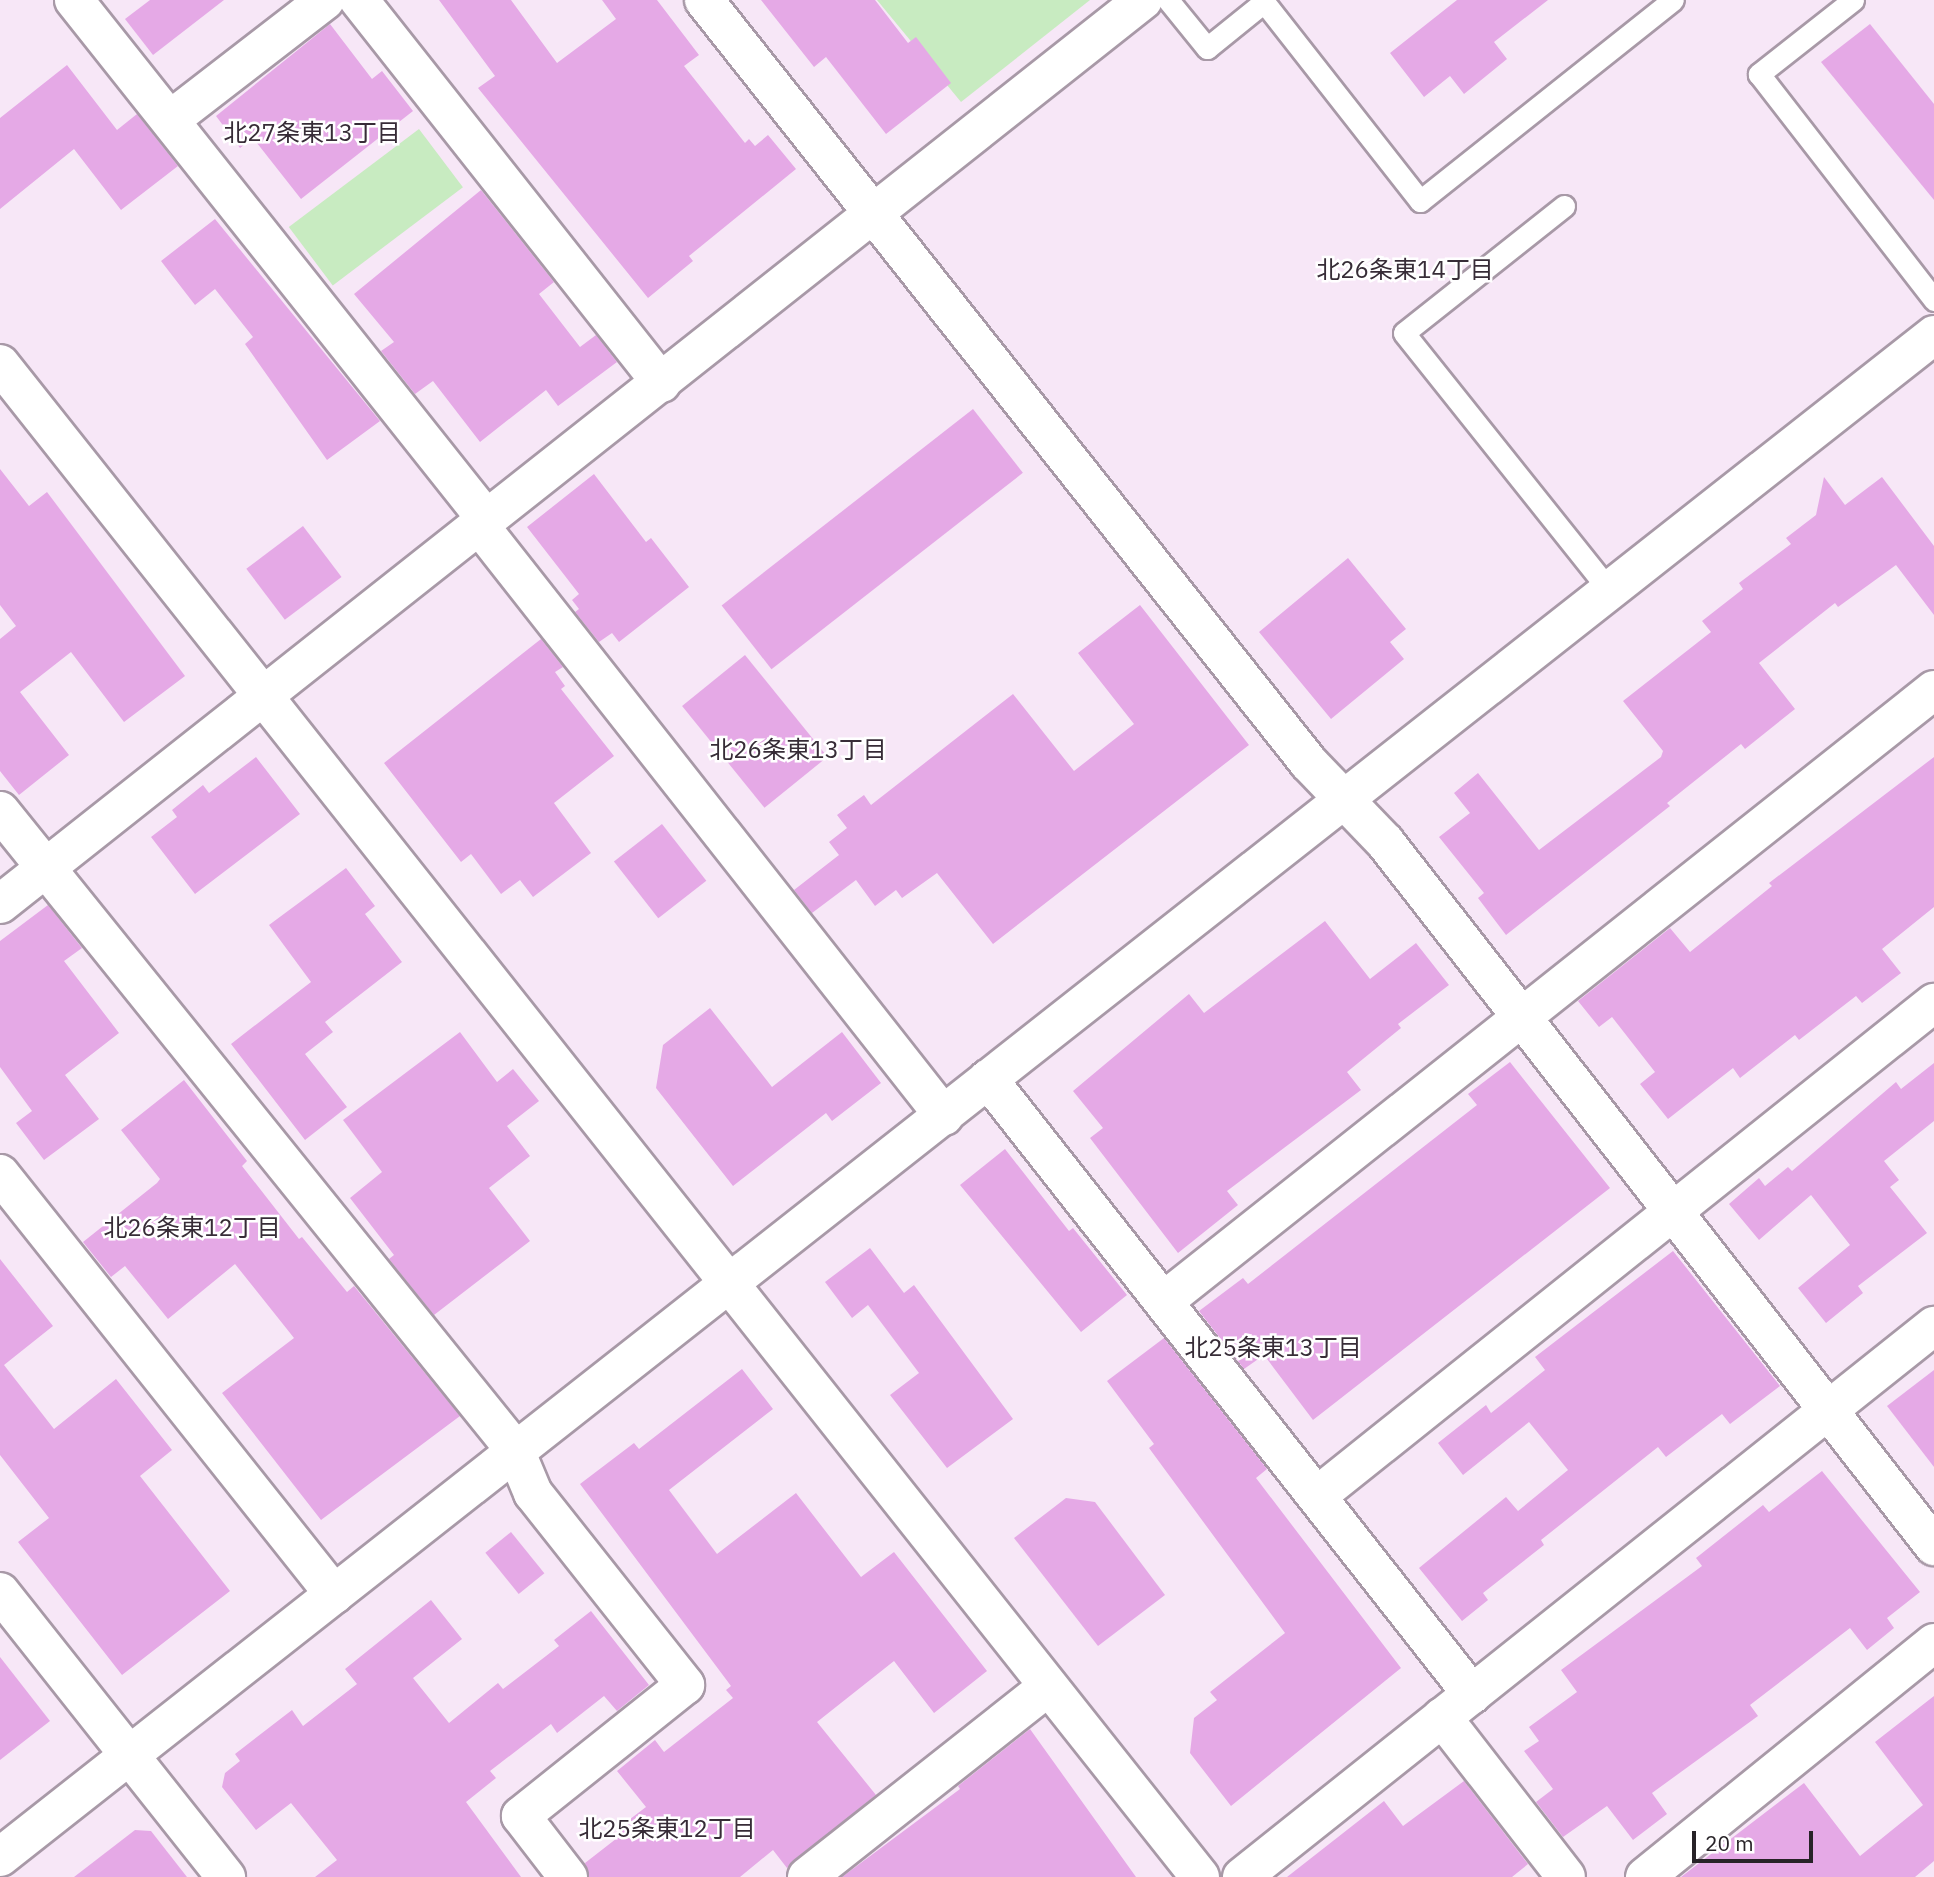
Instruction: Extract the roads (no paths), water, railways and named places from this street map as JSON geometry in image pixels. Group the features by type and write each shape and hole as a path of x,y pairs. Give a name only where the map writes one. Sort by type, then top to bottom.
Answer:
{"street":[{"path":"74,0 944,1116"},
{"path":"170,120 325,0"},
{"path":"359,0 662,383"},
{"path":"704,0 1342,800 1385,842 1934,1546"},
{"path":"0,905 875,215 1143,0"},
{"path":"0,1857 1934,335"},
{"path":"0,364 1200,1877"},
{"path":"1164,1301 1934,690"},
{"path":"0,811 515,1450 533,1493 685,1685 521,1816 568,1877"},
{"path":"1317,1496 1934,1003"},
{"path":"988,1079 1472,1694"},
{"path":"0,1174 334,1594"},
{"path":"1242,1877 1934,1326"},
{"path":"0,1592 226,1877"},
{"path":"1645,1877 1934,1643"},
{"path":"807,1877 1048,1687"},
{"path":"1442,1717 1566,1877"}],"lane":[{"path":"1168,0 1207,48 1264,2 1420,201 1673,0"},
{"path":"1853,0 1759,74 1934,300"},
{"path":"1564,206 1404,333 1609,590"}],"district":[{"name":"北27条東13丁目","path":"312,133"},
{"name":"北26条東14丁目","path":"1405,270"},
{"name":"北26条東13丁目","path":"798,750"},
{"name":"北26条東12丁目","path":"192,1228"},
{"name":"北25条東13丁目","path":"1273,1348"},
{"name":"北25条東12丁目","path":"667,1829"}]}
